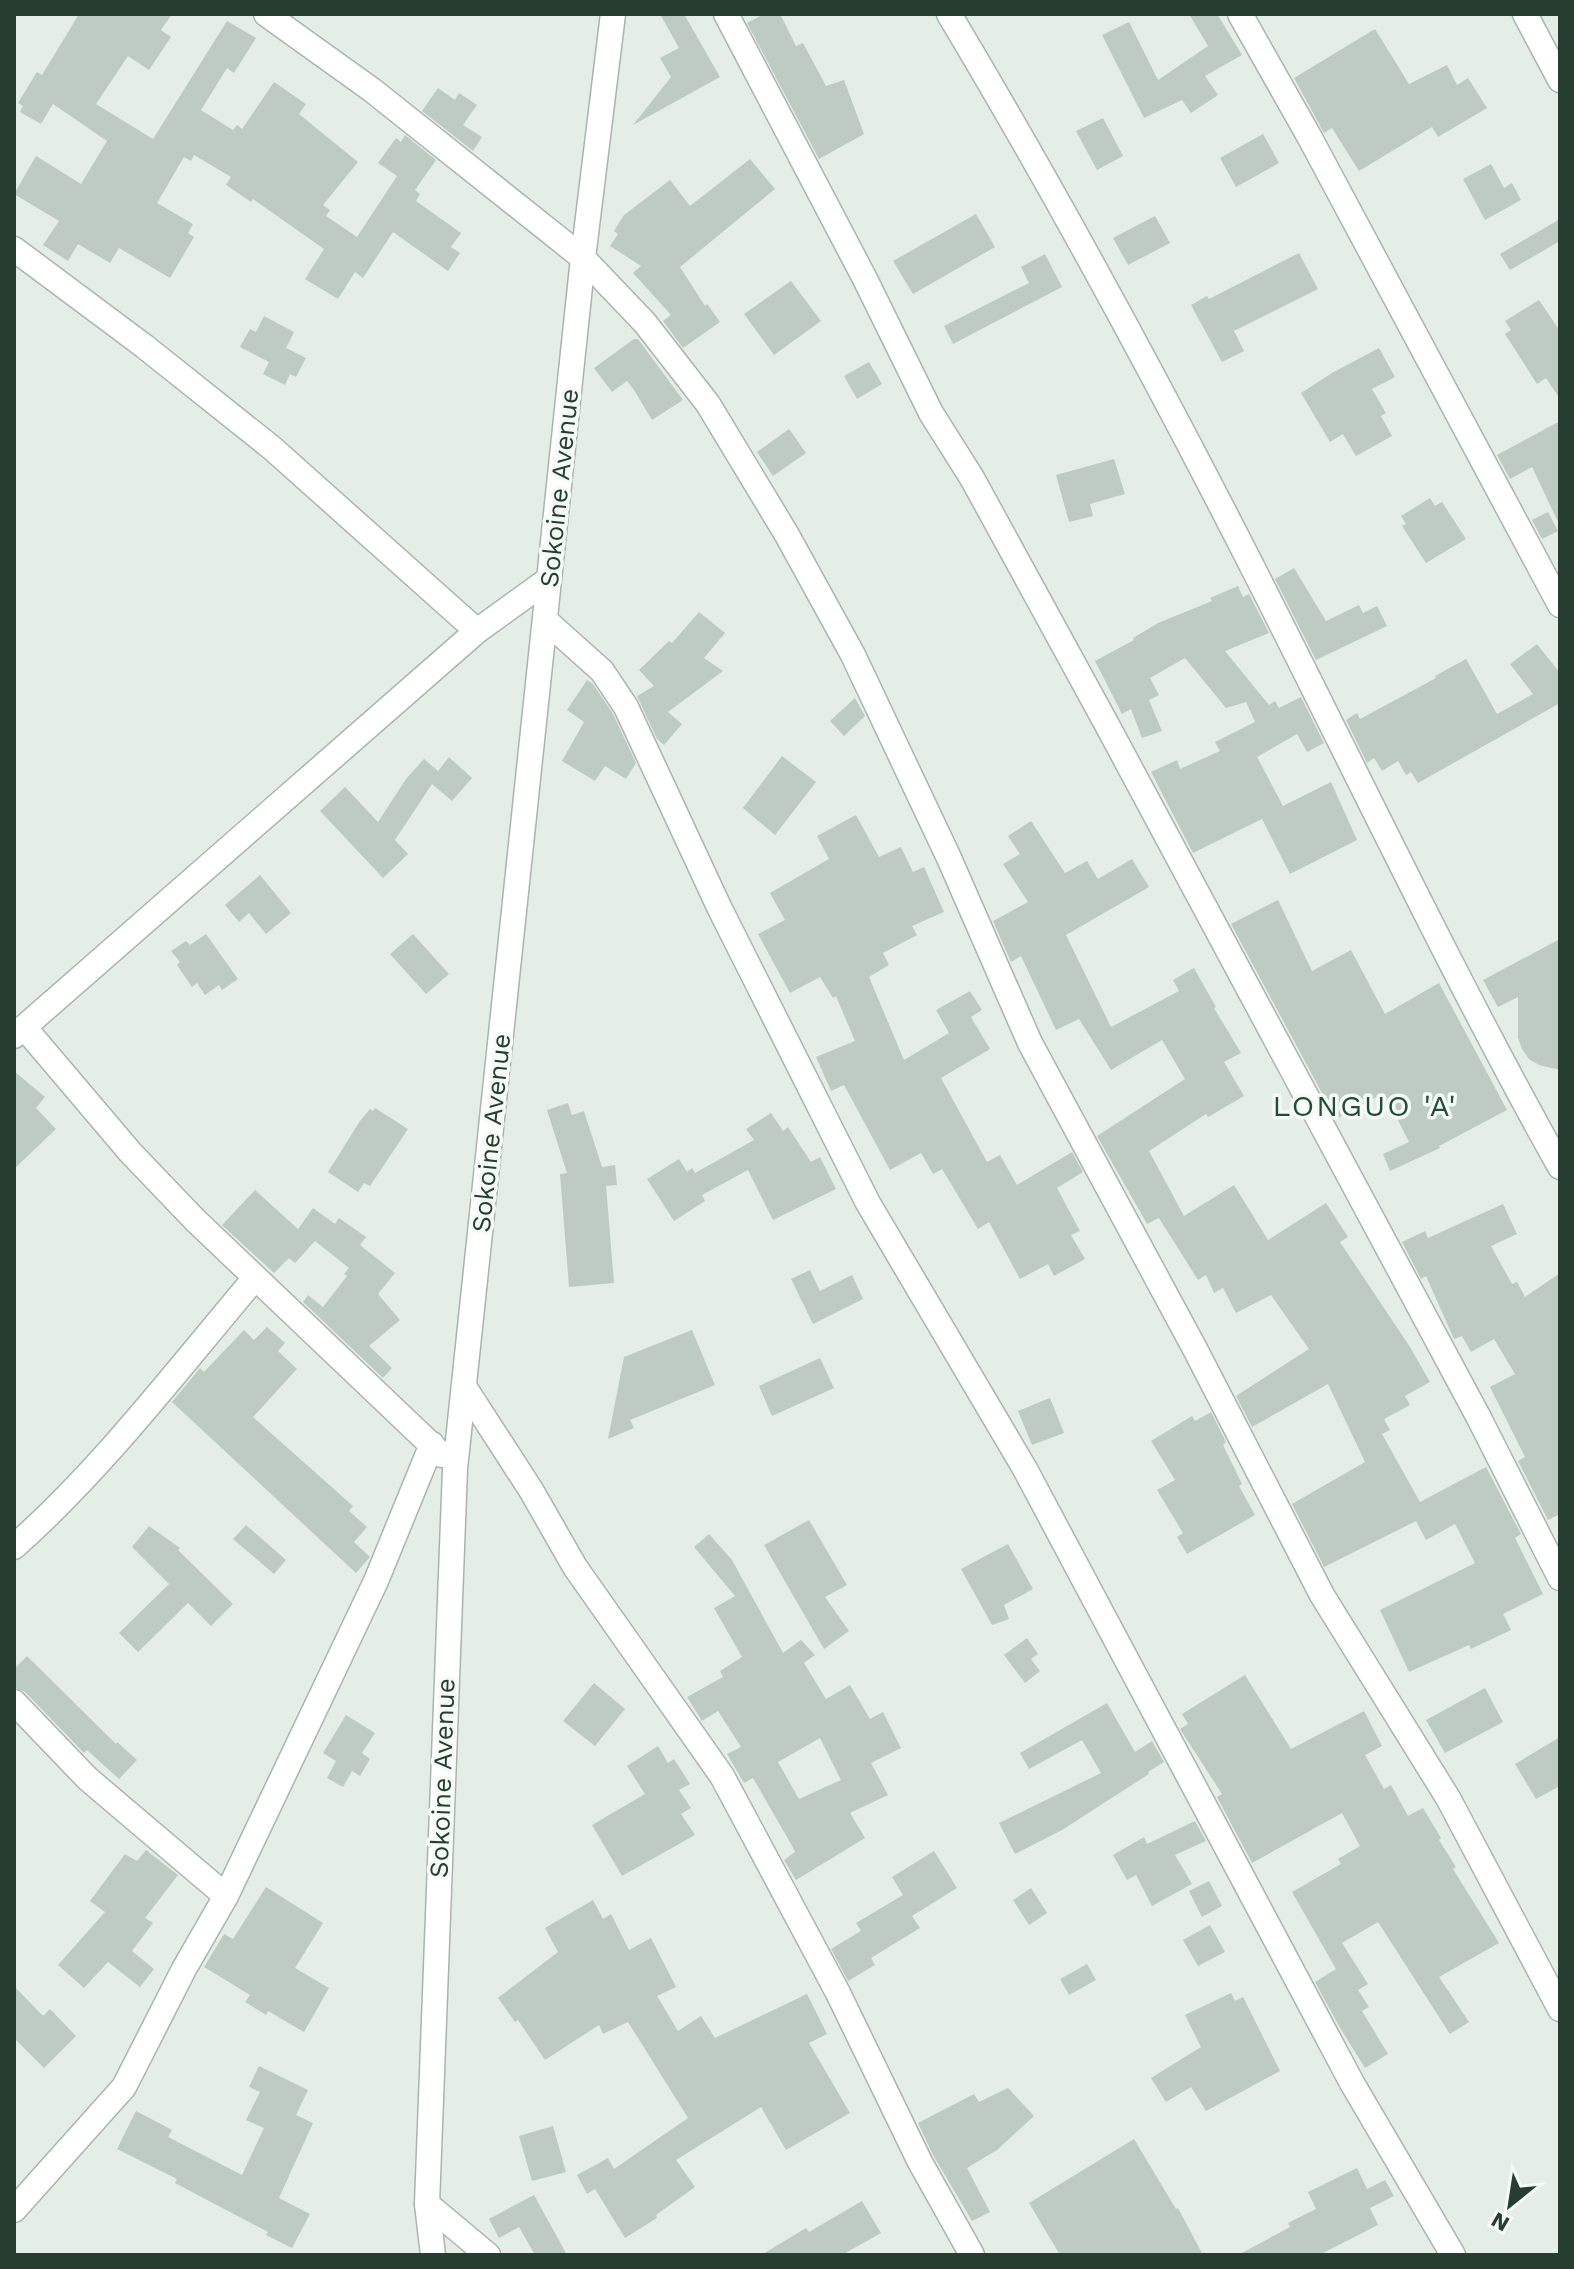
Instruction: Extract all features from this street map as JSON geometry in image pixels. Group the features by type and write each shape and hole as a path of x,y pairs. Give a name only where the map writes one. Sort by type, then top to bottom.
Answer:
{"street":[{"path":"266,14 372,90 583,258 645,323 708,404 787,535 853,655 949,858 1030,1043 1195,1349 1322,1595 1448,1798 1560,2009"},
{"name":"Sokoine Avenue","path":"433,2255 427,2204 455,1469 583,258 613,14"},
{"path":"726,14 865,279 931,413 972,478 1136,778 1457,1377 1560,1578"},
{"path":"949,14 1068,220 1166,403 1257,576 1501,1061 1560,1167"},
{"path":"1240,14 1310,138 1560,605"},
{"path":"1525,14 1560,80"},
{"path":"14,249 144,346 272,448 477,631"},
{"path":"455,1469 255,1278 130,1152 19,1032 477,631 549,579"},
{"path":"545,620 602,671 626,707 739,949 868,1203 1025,1469 1352,2083 1453,2255"},
{"path":"14,1547 85,1477 255,1278"},
{"path":"465,1388 531,1490 575,1567 722,1776 838,1993 920,2162 972,2255"},
{"path":"14,2210 124,2087 184,1969 226,1896 376,1581 432,1444"},
{"path":"14,1702 88,1779 226,1896"},
{"path":"427,2204 488,2255"}],"building":[{"path":"79,14 172,14 161,30 171,37 149,70 128,56 96,104 153,139 227,21 256,38 234,73 227,68 201,110 233,130 237,125 242,129 274,82 306,104 299,114 358,162 323,205 330,210 326,216 357,237 397,176 378,163 396,138 401,142 405,135 436,160 415,190 420,194 416,201 461,233 451,247 460,253 448,271 393,232 363,278 355,272 338,299 305,279 324,249 253,199 251,202 226,185 231,177 194,155 191,161 184,157 157,203 193,224 188,233 194,237 170,278 119,248 110,263 78,244 68,261 43,245 59,221 14,194 36,156 81,184 107,141 53,104 41,124 20,112 23,106 18,103 37,72 42,75"},
{"path":"660,14 684,14 720,77 633,125 671,77 660,58 679,48"},
{"path":"764,14 780,14 796,46 803,43 826,86 844,80 864,134 819,159 747,23"},
{"path":"1189,14 1217,14 1242,55 1205,76 1218,95 1191,113 1182,100 1144,118 1102,35 1129,22 1158,80 1208,46"},
{"path":"1375,29 1409,84 1447,65 1457,85 1468,78 1487,108 1438,137 1432,127 1359,171 1332,128 1324,133 1294,78"},
{"path":"438,88 455,100 459,93 477,105 463,125 482,137 473,151 422,111"},
{"path":"1103,118 1123,156 1097,170 1076,131"},
{"path":"1263,134 1279,163 1236,187 1220,158"},
{"path":"750,159 775,189 680,267 705,306 707,304 720,322 683,348 663,321 671,315 633,273 641,266 610,246 618,234 614,231 624,215 670,180 690,206"},
{"path":"1491,164 1504,188 1512,183 1521,200 1485,220 1463,179"},
{"path":"976,214 995,247 913,294 893,261"},
{"path":"1155,216 1170,243 1128,265 1113,238"},
{"path":"1560,219 1560,241 1510,270 1500,254"},
{"path":"1299,253 1318,289 1234,331 1244,351 1222,362 1191,305 1207,296 1209,299"},
{"path":"1045,254 1062,287 953,344 944,326 1029,283 1021,267"},
{"path":"791,281 821,321 774,355 744,314"},
{"path":"1539,300 1560,331 1560,399 1546,378 1537,384 1505,334 1511,330 1505,321"},
{"path":"264,316 294,332 286,348 306,358 296,377 290,374 285,385 263,374 269,362 240,347 250,329 256,332"},
{"path":"638,339 683,400 652,420 627,381 612,392 594,368"},
{"path":"1379,348 1395,377 1372,389 1386,413 1381,416 1392,436 1356,456 1343,434 1330,442 1301,393"},
{"path":"869,362 882,384 857,399 844,376"},
{"path":"1560,421 1560,526 1532,467 1510,479 1497,455"},
{"path":"789,429 806,453 773,476 757,452"},
{"path":"1114,459 1125,494 1090,504 1093,516 1069,522 1056,475"},
{"path":"1430,498 1435,506 1442,502 1466,539 1426,563 1402,526 1406,524 1401,516"},
{"path":"1548,512 1558,531 1542,539 1532,520"},
{"path":"1294,568 1326,621 1359,605 1363,613 1377,606 1387,626 1316,660 1275,579"},
{"path":"1238,586 1243,597 1249,594 1269,633 1225,651 1269,705 1275,701 1279,708 1301,697 1324,743 1307,752 1297,734 1257,757 1283,806 1331,782 1357,840 1290,874 1262,819 1193,853 1151,772 1177,760 1180,769 1220,751 1215,742 1255,722 1246,702 1226,708 1185,658 1150,678 1159,695 1149,700 1162,731 1142,738 1131,709 1122,714 1095,661 1158,623 1212,601 1210,598"},
{"path":"699,612 725,633 704,658 723,671 668,712 682,724 664,745 657,739 637,696 654,686 639,670 669,641 672,643"},
{"path":"1537,644 1560,673 1560,703 1418,783 1411,772 1406,775 1398,761 1382,771 1374,758 1367,763 1346,720 1357,713 1360,719 1466,659 1497,714 1533,694 1510,664"},
{"path":"587,680 613,714 636,763 626,779 605,766 595,781 562,761 584,722 567,710"},
{"path":"855,698 865,716 844,736 830,721"},
{"path":"782,756 816,782 775,835 743,808"},
{"path":"449,757 472,778 452,801 432,784 395,840 408,854 383,878 320,811 345,787 378,822 406,779 424,759 438,771"},
{"path":"856,815 879,857 901,847 913,872 924,867 944,912 912,926 917,935 883,953 889,965 869,977 904,1060 949,1033 936,1010 970,991 982,1010 971,1017 990,1049 941,1078 987,1162 1000,1155 1017,1185 1072,1152 1083,1172 1057,1188 1080,1231 1071,1235 1085,1259 1054,1276 1048,1264 1020,1279 989,1222 978,1229 942,1169 933,1174 921,1153 890,1170 844,1085 831,1091 816,1057 855,1041 836,996 833,998 820,977 790,993 758,934 785,920 770,893 829,859 817,836"},
{"path":"1031,821 1065,873 1087,861 1098,879 1132,859 1149,887 1066,935 1111,1027 1179,991 1173,980 1194,968 1241,1053 1224,1062 1244,1096 1208,1117 1206,1114 1149,1151 1184,1216 1234,1185 1268,1240 1326,1203 1348,1237 1340,1242 1430,1382 1405,1396 1410,1405 1384,1419 1390,1430 1382,1434 1420,1502 1486,1467 1521,1534 1515,1538 1543,1594 1503,1614 1511,1630 1409,1672 1380,1610 1475,1563 1455,1524 1426,1540 1416,1521 1324,1567 1292,1504 1365,1462 1328,1384 1252,1427 1236,1396 1309,1349 1271,1295 1236,1313 1223,1288 1214,1293 1206,1275 1198,1280 1159,1218 1147,1224 1097,1136 1185,1079 1162,1040 1111,1070 1079,1019 1056,1030 1021,956 1011,962 993,921 1028,902 1003,864 1020,854 1008,836"},
{"path":"260,875 291,913 266,934 249,913 239,922 225,905"},
{"path":"1278,900 1312,971 1351,950 1385,1014 1439,983 1507,1110 1440,1148 1390,1171 1383,1154 1409,1142 1384,1093 1336,1119 1231,924"},
{"path":"206,934 238,979 222,990 219,985 205,995 197,983 192,987 171,951 186,941 190,945"},
{"path":"413,934 449,974 426,994 390,954"},
{"path":"1560,939 1560,1070 1529,1059 1518,1038 1518,997 1498,1007 1483,980"},
{"path":"14,1071 45,1097 36,1108 56,1129 14,1169"},
{"path":"568,1103 572,1115 584,1111 602,1167 615,1165 617,1185 606,1186 614,1283 569,1287 560,1174 567,1173 547,1110"},
{"path":"375,1108 408,1129 370,1186 364,1183 358,1192 328,1172 360,1121 370,1109 373,1111"},
{"path":"771,1113 783,1131 788,1127 811,1162 820,1157 836,1189 773,1220 748,1170 702,1195 705,1201 674,1221 647,1179 679,1159 687,1172 692,1168 695,1173 754,1140 746,1129"},
{"path":"255,1190 298,1229 313,1208 335,1224 339,1218 366,1237 360,1245 395,1273 378,1294 400,1320 369,1346 392,1368 383,1378 303,1302 308,1295 323,1307 347,1276 344,1274 349,1268 315,1241 295,1263 289,1258 274,1273 222,1225"},
{"path":"1503,1204 1517,1234 1491,1246 1512,1284 1517,1282 1525,1297 1560,1273 1560,1514 1548,1520 1518,1461 1525,1457 1490,1387 1515,1374 1494,1339 1471,1352 1462,1336 1454,1339 1426,1276 1421,1279 1402,1242 1425,1231 1428,1238"},
{"path":"810,1270 820,1291 852,1275 863,1299 813,1324 791,1279"},
{"path":"267,1327 285,1343 278,1351 297,1369 253,1417 353,1506 349,1511 367,1527 354,1542 370,1557 356,1573 172,1402 200,1368 204,1372 244,1330 254,1340"},
{"path":"692,1330 715,1385 630,1420 634,1428 608,1439 624,1357"},
{"path":"820,1358 834,1388 772,1416 759,1386"},
{"path":"1050,1398 1064,1433 1032,1445 1018,1411"},
{"path":"1211,1412 1242,1484 1239,1486 1255,1515 1187,1554 1177,1537 1183,1533 1157,1490 1175,1480 1151,1441 1192,1416 1195,1421"},
{"path":"809,1520 847,1585 825,1597 849,1631 824,1649 764,1545"},
{"path":"246,1525 286,1560 274,1574 233,1539"},
{"path":"149,1526 180,1548 178,1550 233,1604 211,1626 188,1603 138,1652 119,1633 169,1584 132,1547"},
{"path":"709,1534 732,1560 783,1653 801,1640 815,1655 804,1663 826,1699 850,1685 870,1719 883,1712 901,1748 871,1763 888,1795 850,1813 865,1838 796,1880 784,1860 795,1852 791,1844 753,1778 744,1783 727,1754 741,1747 718,1711 702,1721 687,1697 723,1677 720,1671 742,1657 714,1608 735,1596 694,1547","holes":["820,1738 841,1780 799,1799 778,1762"]},
{"path":"1008,1544 1033,1589 1004,1605 1009,1619 992,1625 961,1569"},
{"path":"1027,1638 1038,1654 1031,1659 1040,1671 1025,1683 1004,1655"},
{"path":"27,1656 116,1744 137,1760 119,1779 87,1750 84,1753 25,1692 14,1687 14,1669"},
{"path":"1245,1675 1291,1749 1364,1711 1382,1746 1365,1755 1384,1789 1391,1785 1408,1816 1423,1808 1441,1838 1439,1840 1456,1867 1453,1869 1499,1943 1439,1977 1469,2022 1450,2034 1378,1922 1342,1943 1368,1984 1358,1990 1369,2007 1362,2011 1388,2054 1365,2068 1339,2026 1315,1982 1336,1969 1292,1892 1341,1864 1338,1859 1360,1846 1342,1813 1252,1863 1217,1797 1222,1794 1180,1729 1188,1724 1182,1714"},
{"path":"594,1683 625,1709 595,1746 563,1721"},
{"path":"1485,1688 1503,1722 1445,1753 1426,1720"},
{"path":"1107,1703 1135,1752 1152,1741 1164,1762 1062,1830 1015,1854 999,1823 1101,1773 1082,1740 1029,1769 1020,1753"},
{"path":"346,1715 375,1733 362,1753 370,1759 360,1776 352,1771 343,1787 327,1778 336,1761 323,1753"},
{"path":"1560,1737 1560,1786 1536,1799 1515,1764"},
{"path":"658,1746 668,1763 674,1759 690,1784 679,1790 691,1808 681,1814 695,1835 622,1876 592,1825 645,1794 627,1766"},
{"path":"1195,1821 1206,1841 1175,1855 1192,1884 1152,1906 1136,1875 1127,1880 1113,1855 1144,1837 1147,1844"},
{"path":"146,1850 178,1875 145,1918 153,1923 132,1951 154,1969 140,1987 108,1962 84,1988 58,1965 105,1912 90,1901 125,1854 137,1861"},
{"path":"934,1851 957,1888 912,1916 920,1928 871,1958 875,1965 848,1981 831,1949 861,1931 856,1923 903,1895 892,1877"},
{"path":"1209,1881 1222,1906 1202,1917 1189,1891"},
{"path":"266,1887 323,1923 295,1968 329,1988 304,2032 268,2011 266,2015 245,2002 250,1995 204,1967 224,1934 233,1939"},
{"path":"1031,1888 1047,1913 1029,1925 1013,1900"},
{"path":"593,1900 603,1919 611,1914 629,1950 651,1938 676,1987 657,1996 678,2031 701,2016 715,2038 807,1994 827,2034 809,2043 850,2113 786,2150 761,2107 676,2160 695,2187 656,2215 657,2218 625,2238 595,2189 587,2194 577,2175 608,2158 614,2169 688,2118 628,2022 603,2034 599,2025 545,2060 518,2020 515,2022 498,1998 558,1952 545,1928"},
{"path":"1210,1925 1225,1952 1198,1966 1183,1940"},
{"path":"1087,1964 1096,1980 1069,1995 1060,1979"},
{"path":"14,1986 43,2016 50,2009 76,2036 44,2068 14,2038"},
{"path":"1231,1993 1235,2001 1243,1997 1280,2071 1206,2111 1191,2087 1166,2102 1151,2078 1201,2047 1185,2015"},
{"path":"259,2066 308,2090 296,2115 313,2123 279,2198 310,2214 292,2248 175,2183 177,2179 117,2149 136,2111 172,2130 168,2137 242,2175 264,2128 246,2120 260,2092 249,2087"},
{"path":"1008,2088 1034,2116 997,2150 967,2168 990,2212 972,2221 918,2123 974,2094 979,2102"},
{"path":"553,2126 566,2172 532,2181 519,2136"},
{"path":"1134,2139 1178,2208 1203,2255 1060,2255 1029,2203"},
{"path":"1357,2168 1367,2189 1385,2180 1394,2196 1370,2208 1378,2225 1319,2255 1238,2255 1316,2209 1308,2192"},
{"path":"534,2195 567,2255 535,2255 519,2227 499,2238 489,2219"},
{"path":"862,2201 881,2233 842,2255 761,2255 806,2228 809,2232"}],"district":[{"name":"LONGUO 'A'","path":"1365,1106"}]}
